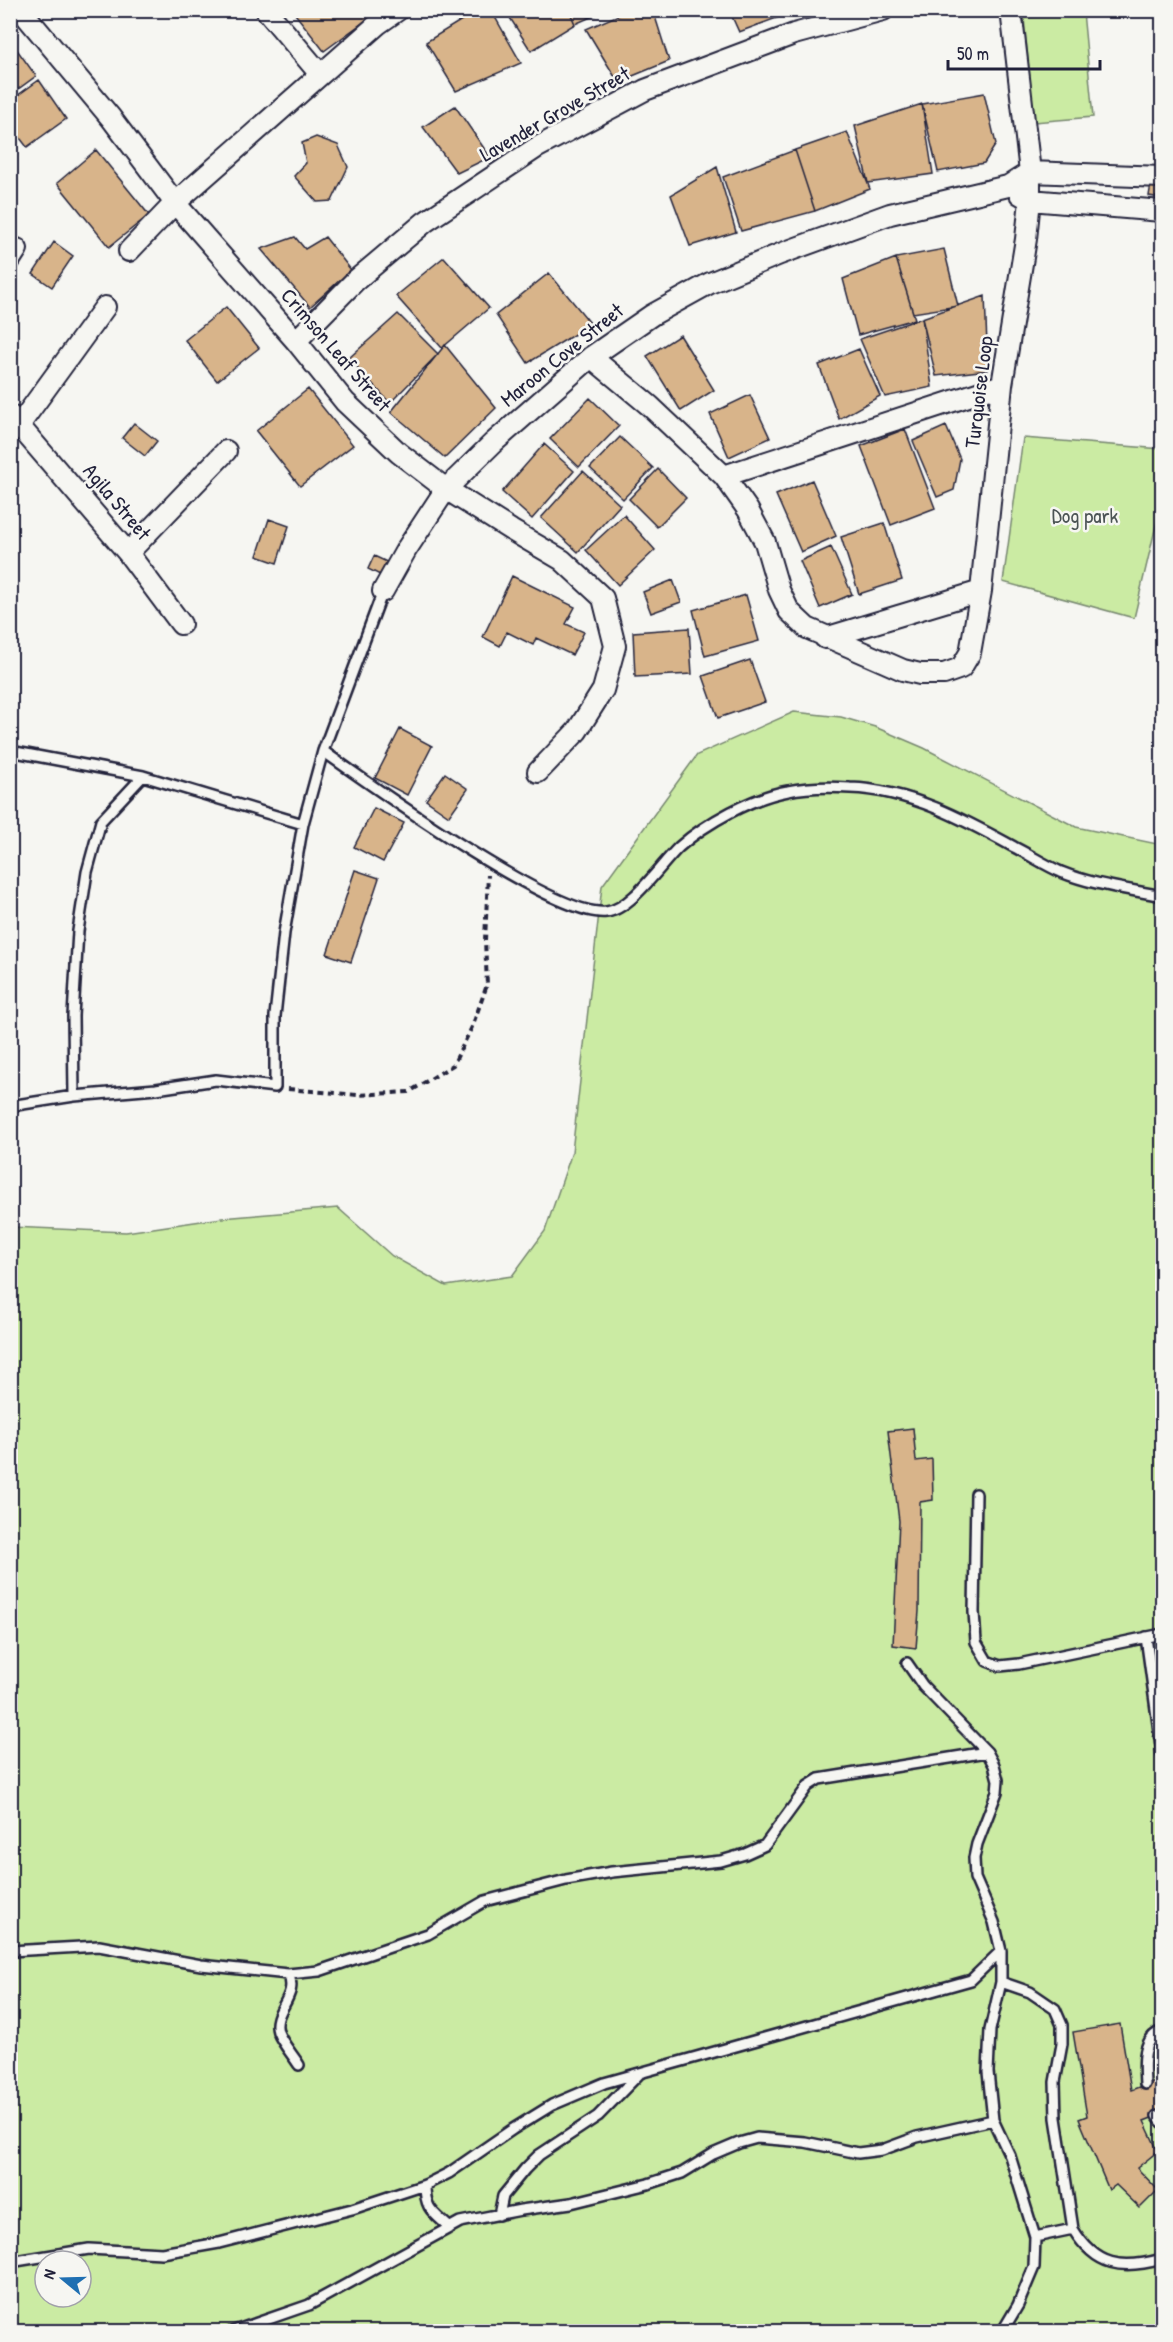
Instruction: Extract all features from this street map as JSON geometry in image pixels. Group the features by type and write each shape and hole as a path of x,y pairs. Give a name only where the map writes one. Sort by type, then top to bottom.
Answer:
{"street":[{"name":"Crimson Leaf Street","path":"21,10 111,118 175,202 296,341 345,402 399,453 446,489 562,560 603,598 615,646 603,690 577,731 538,772"},
{"path":"266,10 321,74"},
{"path":"129,251 175,202 378,24 398,10"},
{"name":"Lavender Grove Street","path":"296,341 355,281 425,222 536,148 645,90 794,34 884,10"},
{"path":"1011,10 1030,172 1162,177"},
{"name":"Maroon Cove Street","path":"383,591 406,550 446,489 493,443 591,357 652,315 710,283 770,258 890,214 1008,186 1030,172"},
{"name":"Turquoise Loop","path":"591,357 650,406 724,476 748,510 765,542 779,590 789,611 807,628 825,638 903,670 920,674 944,674 961,668 970,653 981,591 1002,385 1026,239 1030,172"},
{"path":"1008,186 1030,200 1162,211"},
{"path":"15,420 105,307"},
{"path":"724,476 1002,385"},
{"name":"Agila Street","path":"15,420 128,553 181,624"},
{"path":"128,553 226,451"},
{"path":"825,638 981,591"}],"lane":[{"path":"10,1107 74,1096 156,1089 216,1080 275,1087 275,1016 284,933 303,824 323,751 383,591"},
{"path":"10,751 143,776 303,824"},
{"path":"323,751 380,792 491,863 556,899 583,910 606,912 621,907 680,846 734,809 788,790 850,788 901,794 970,823 1059,871 1097,883 1162,896"},
{"path":"74,1096 73,1016 78,932 87,872 101,821 143,776"},
{"path":"976,1494 974,1612 976,1642 987,1661 1000,1666 1019,1664 1162,1634"},
{"path":"1146,1637 1162,1753"},
{"path":"907,1663 923,1686 987,1752 998,1780 996,1792 976,1844 975,1868 975,1878 996,1929 1000,1951 1001,1982 990,2030 988,2072 993,2120 1010,2156 1035,2237 1034,2266 1018,2305 1002,2331"},
{"path":"10,1951 99,1946 201,1965 288,1974 319,1971 428,1934 485,1901 578,1878 612,1872 721,1861 745,1854 765,1845 808,1786 819,1779 987,1752"},
{"path":"10,2262 89,2249 162,2253 219,2243 352,2209 425,2185 449,2173 513,2128 552,2105 604,2083 972,1980 1000,1951"},
{"path":"288,1974 292,1981 292,1990 279,2018 278,2032 299,2065"},
{"path":"1001,1982 1030,1992 1054,2009 1062,2025 1062,2044 1055,2082 1056,2118 1073,2229 1080,2241 1098,2257 1119,2265 1138,2265 1162,2259"},
{"path":"1145,2084 1145,2054 1149,2042 1162,2031"},
{"path":"499,2215 503,2196 525,2169 547,2150 598,2116 641,2073"},
{"path":"231,2331 309,2305 460,2222 571,2203 648,2184 682,2173 714,2154 757,2138 805,2142 858,2153 882,2150 917,2137 993,2120"},
{"path":"425,2185 425,2200 430,2209 450,2228"},
{"path":"1035,2237 1073,2229"}],"path":[{"path":"275,1087 305,1092 358,1095 409,1092 453,1065 472,1028 487,985 485,940 487,881 491,863"}],"green space":[{"path":"1083,12 1093,117 1034,122 1024,18"},
{"name":"Dog park","path":"1023,438 1162,449 1162,500 1134,618 1003,582"},
{"path":"794,712 841,717 875,727 924,748 1076,827 1162,845 1162,2331 11,2332 11,1227 126,1232 222,1218 338,1208 392,1256 446,1286 512,1276 545,1231 572,1152 602,886 697,755"}],"building":[{"path":"292,10 380,10 324,51"},
{"path":"478,10 491,10 521,63 456,91 426,42"},
{"path":"505,10 569,10 575,24 531,51"},
{"path":"569,10 607,10 575,24"},
{"path":"630,10 653,10 669,61 618,82 586,29"},
{"path":"729,10 781,10 782,16 739,32"},
{"path":"10,40 36,76 10,95"},
{"path":"39,80 66,119 27,147 10,125 10,101"},
{"path":"984,93 996,144 984,163 938,172 922,104"},
{"path":"922,104 933,174 868,183 855,126"},
{"path":"455,106 490,157 457,173 423,127"},
{"path":"847,132 870,189 815,211 795,150"},
{"path":"316,137 338,145 348,167 332,201 317,202 294,176 306,163 302,143"},
{"path":"96,150 149,215 109,247 57,183"},
{"path":"795,150 815,211 741,231 723,177"},
{"path":"717,167 736,232 690,246 671,195"},
{"path":"1151,184 1162,185 1162,198 1149,196"},
{"path":"295,237 305,249 325,237 351,270 310,307 261,249"},
{"path":"54,242 73,256 52,287 33,274"},
{"path":"944,249 958,306 913,313 896,258"},
{"path":"444,257 489,308 442,348 396,296"},
{"path":"896,258 915,319 858,335 843,279"},
{"path":"549,273 591,324 528,363 496,315"},
{"path":"985,296 988,370 936,376 922,318"},
{"path":"226,307 259,348 217,381 185,340"},
{"path":"398,314 438,354 390,403 349,358"},
{"path":"922,318 932,387 885,397 860,339"},
{"path":"680,335 714,390 681,411 647,356"},
{"path":"445,345 496,408 445,458 391,412"},
{"path":"859,349 880,396 839,419 819,365"},
{"path":"308,389 353,445 300,486 256,431"},
{"path":"750,395 770,438 729,457 710,414"},
{"path":"590,398 619,426 579,467 550,439"},
{"path":"134,423 157,441 145,456 122,438"},
{"path":"946,426 960,459 954,490 937,497 913,441"},
{"path":"905,429 935,508 891,525 861,446"},
{"path":"620,437 653,468 623,499 590,468"},
{"path":"544,444 574,471 532,519 502,492"},
{"path":"658,469 686,498 657,527 629,499"},
{"path":"583,471 620,505 578,552 541,518"},
{"path":"812,480 836,536 801,552 776,495"},
{"path":"624,515 655,550 618,585 586,550"},
{"path":"269,519 289,526 277,563 257,556"},
{"path":"884,523 902,580 859,594 841,537"},
{"path":"831,547 852,594 820,608 800,561"},
{"path":"374,556 387,562 380,575 368,569"},
{"path":"512,576 575,607 566,624 584,632 572,655 536,638 533,645 507,632 500,646 483,637"},
{"path":"673,580 681,602 651,613 643,592"},
{"path":"746,595 759,641 705,656 693,610"},
{"path":"689,628 692,674 635,677 633,632"},
{"path":"750,660 765,702 718,718 703,676"},
{"path":"400,729 432,746 407,795 375,778"},
{"path":"445,773 468,789 449,816 426,800"},
{"path":"374,808 404,823 383,862 354,847"},
{"path":"355,870 379,878 351,962 327,954"},
{"path":"913,1428 916,1461 932,1459 933,1500 920,1502 919,1611 916,1648 893,1645 899,1521 888,1431"},
{"path":"1120,2024 1131,2090 1158,2080 1162,2093 1162,2114 1144,2121 1158,2151 1137,2168 1158,2190 1140,2208 1116,2185 1109,2190 1079,2119 1087,2116 1073,2032"}]}
